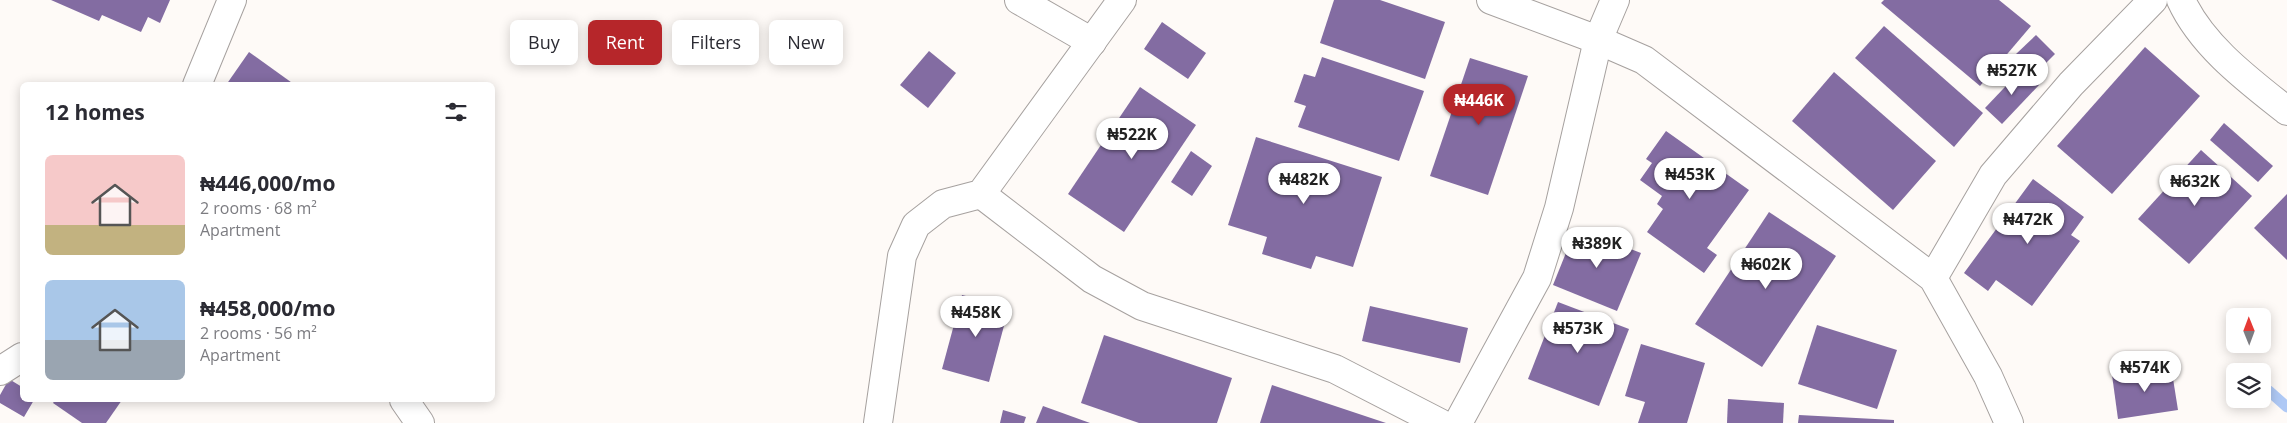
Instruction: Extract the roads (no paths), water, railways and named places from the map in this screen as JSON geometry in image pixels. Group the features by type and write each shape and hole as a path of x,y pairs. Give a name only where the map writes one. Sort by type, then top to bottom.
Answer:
{"street":[{"path":"198,82 232,0"},
{"path":"1019,0 1092,42"},
{"path":"878,423 902,256 916,225 942,204 981,194 1122,0"},
{"path":"1491,0 1598,40 1644,60 1933,278 1988,376 2009,423"},
{"path":"1458,423 1537,278 1559,208 1598,40 1615,0"},
{"path":"1933,278 1993,175 2071,84 2153,0"},
{"path":"2181,0 2190,18 2207,40 2287,111"},
{"path":"981,194 1092,279 1142,306 1335,369 1440,423"},
{"path":"0,371 20,358"},
{"path":"405,402 420,423"}],"waterway":[{"path":"2271,393 2287,407"}]}
